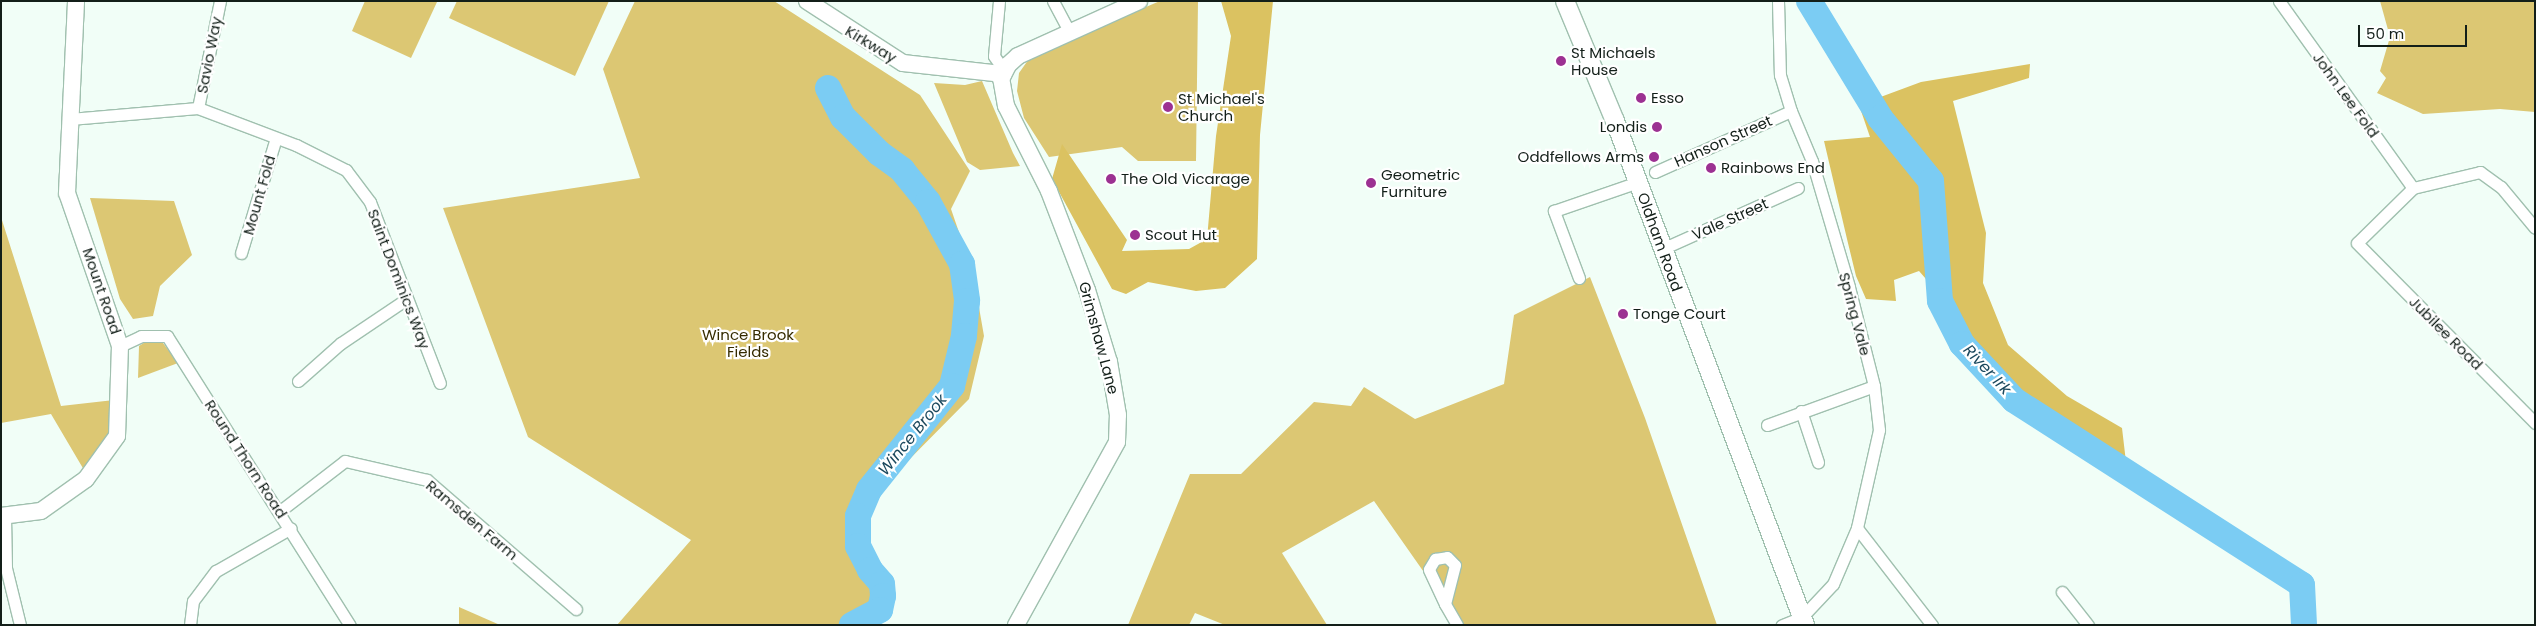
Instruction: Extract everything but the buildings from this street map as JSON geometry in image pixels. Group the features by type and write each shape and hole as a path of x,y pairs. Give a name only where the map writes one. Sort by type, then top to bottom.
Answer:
{"main road":[{"name":"Oldham Road","path":"1565,1 1638,182 1803,621"}],"street":[{"name":"Mount Road","path":"3,516 40,511 86,479 117,436 120,346 68,193 76,1"},
{"name":"Savio Way","path":"198,108 220,1"},
{"name":"Kirkway","path":"806,1 903,63 1004,71"},
{"path":"998,1 994,56 1004,71 1018,56 1069,31 1139,1"},
{"path":"1053,1 1069,31"},
{"name":"Spring Vale","path":"1778,1 1780,75 1791,111 1812,161 1874,386 1879,430 1857,528 1832,584 1803,621"},
{"name":"John Lee Fold","path":"2279,1 2413,188"},
{"name":"Grimshaw Lane","path":"1004,71 1001,92 1006,106 1049,191 1088,290 1109,362 1118,415 1117,442 1016,625"},
{"name":"Saint Dominics Way","path":"70,120 198,108 276,138 346,170 370,202 406,300 440,383"},
{"name":"Hanson Street","path":"1654,172 1791,111"},
{"name":"Mount Fold","path":"241,253 276,138"},
{"path":"2413,188 2480,172 2501,187 2535,228"},
{"path":"1579,278 1554,211 1638,182"},
{"name":"Vale Street","path":"1662,249 1798,188"},
{"name":"Jubilee Road","path":"2413,188 2356,243 2535,423"},
{"path":"298,381 341,343 406,300"},
{"name":"Round Thorn Road","path":"120,346 141,336 167,336 291,528 350,625"},
{"path":"1767,425 1801,411 1874,386"},
{"path":"1801,411 1818,462"},
{"name":"Ramsden Farm","path":"280,511 344,461 427,480 576,608"},
{"path":"3,516 6,568 20,625"},
{"path":"190,625 194,601 216,571 291,528"},
{"path":"1857,528 1932,625"},
{"path":"2062,592 2088,625"},
{"path":"1445,604 1457,625"},
{"path":"1782,625 1803,621"}],"green space":[{"path":"365,1 437,2 411,58 352,31"},
{"path":"457,1 609,1 575,76 449,18"},
{"name":"Wince Brook Fields","path":"635,1 774,1 920,95 970,171 951,209 973,273 984,336 969,399 886,483 862,522 874,565 891,593 882,621 873,625 617,625 691,540 528,437 443,208 640,178 603,69"},
{"path":"1160,1 1198,1 1196,161 1138,161 1122,147 1049,157 1024,118 1017,91 1019,73 1031,56"},
{"path":"2380,1 2535,1 2535,112 2500,109 2423,114 2377,93 2386,78 2380,71 2390,37"},
{"path":"982,81 1020,166 980,170 967,162 934,83 965,85"},
{"path":"90,198 174,201 192,255 160,286 153,316 133,319 120,299"},
{"path":"1,217 61,406 114,400 113,433 84,470 51,414 1,423"},
{"path":"1590,277 1645,418 1717,625 1461,625 1374,501 1282,553 1327,625 1225,625 1195,613 1189,625 1128,625 1190,474 1241,474 1314,402 1351,406 1364,387 1415,419 1504,384 1514,315"},
{"path":"150,339 163,343 178,363 138,378 139,346"},
{"path":"459,607 500,625 459,625"}],"shaded area":[{"path":"1221,1 1273,1 1260,135 1257,259 1225,288 1196,291 1148,282 1126,294 1112,289 1052,179 1062,144 1127,240 1122,251 1189,249 1207,239 1216,136 1231,36"},
{"path":"2030,64 2029,78 1953,101 1986,233 1983,283 2008,345 2067,396 2122,428 2126,462 2060,421 2001,395 1961,352 1933,287 1919,271 1894,280 1896,301 1866,299 1856,276 1847,239 1824,141 1870,137 1859,105 1921,82"}],"waterway":[{"name":"River Irk","path":"1809,1 1880,118 1931,181 1940,301 1962,344 2014,400 2302,585 2304,625"},
{"name":"Wince Brook","path":"828,88 843,117 879,153 902,170 928,202 962,264 967,301 964,336 952,386 869,490 858,516 858,546 870,570 882,584 883,596 880,610 852,625"}],"place":[{"name":"St Michaels House","path":"1561,61"},
{"name":"Esso","path":"1641,98"},
{"name":"St Michael's Church","path":"1168,107"},
{"name":"Londis","path":"1657,127"},
{"name":"Oddfellows Arms","path":"1654,157"},
{"name":"Rainbows End","path":"1711,168"},
{"name":"The Old Vicarage","path":"1111,179"},
{"name":"Geometric Furniture","path":"1371,183"},
{"name":"Scout Hut","path":"1135,235"},
{"name":"Tonge Court","path":"1623,314"}]}
